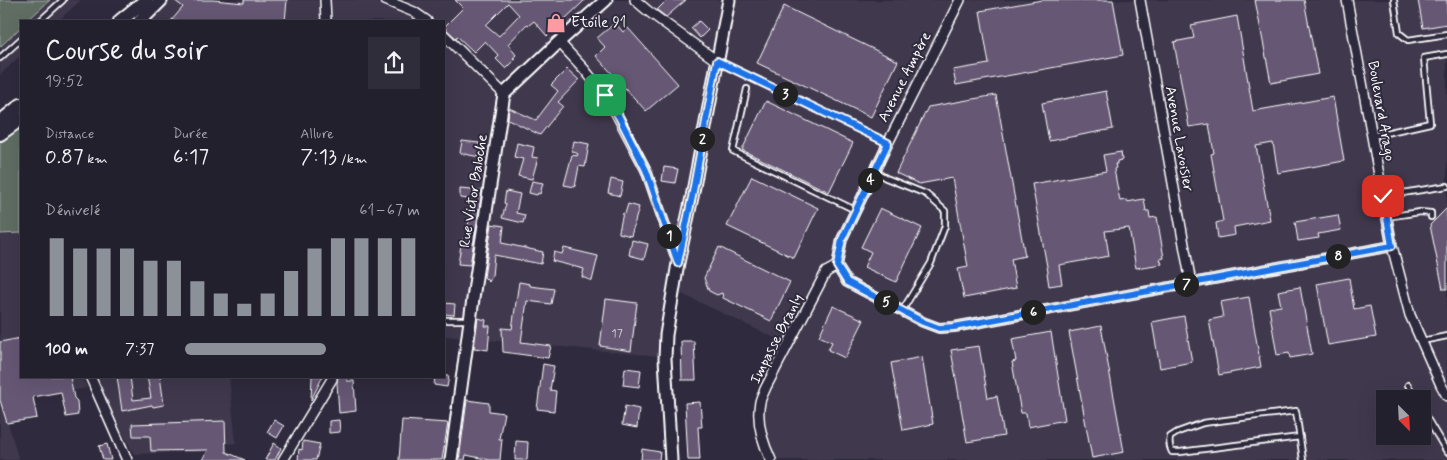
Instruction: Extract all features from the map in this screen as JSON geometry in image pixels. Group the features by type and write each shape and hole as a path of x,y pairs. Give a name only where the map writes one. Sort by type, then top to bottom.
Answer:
{"main road":[{"path":"121,20 147,0"},
{"path":"126,20 147,0"},
{"path":"141,20 161,0"},
{"path":"0,122 20,106"},
{"path":"0,134 20,120"}],"street":[{"path":"325,0 326,20"},
{"path":"385,0 414,12 426,20"},
{"path":"445,36 504,94 606,0"},
{"path":"635,0 717,61"},
{"path":"671,460 665,359 666,335 678,263 729,0"},
{"name":"Avenue Ampère","path":"837,266 842,239 960,0"},
{"name":"Avenue Lavoisier","path":"1140,0 1191,283"},
{"name":"Boulevard Arago","path":"1347,0 1392,246 1410,315 1447,396"},
{"path":"559,42 584,69 618,115 646,170 678,263"},
{"name":"Rue Victor Baloche","path":"451,460 504,94"},
{"path":"837,266 847,282 923,322 939,328 954,327 1392,246"},
{"name":"Impasse Branly","path":"772,460 767,451 762,433 759,417 760,402 826,272 837,266"},
{"path":"91,378 127,460"},
{"path":"283,460 332,378"}],"lane":[{"path":"41,20 63,0"},
{"path":"1394,0 1399,33 1408,40 1447,34"},
{"path":"0,58 20,40"},
{"path":"1372,136 1430,123 1424,58 1447,54"},
{"path":"747,89 733,151 856,210"},
{"path":"874,171 886,178 926,194 945,211 946,226 931,263 902,311"},
{"path":"1383,196 1447,186"},
{"path":"1386,217 1420,212 1431,213 1431,217"},
{"path":"445,320 471,320"},
{"path":"1422,341 1447,336"},
{"path":"1408,385 1411,390"},
{"path":"1300,437 1180,452 1172,452 1169,442 1170,437 1178,432 1203,423 1296,411 1300,437 1303,460"},
{"path":"1431,425 1447,452"}],"path":[{"path":"717,61 888,143"}],"shaded area":[{"path":"0,0 81,0 59,20 20,20 20,56 0,75"},
{"path":"168,0 1447,0 1447,460 763,460 757,442 760,384 775,338 682,294 658,356 445,336 445,20 147,20"},
{"path":"20,233 20,378 82,378 87,388 2,403 19,460 0,460 0,234"},
{"path":"97,378 229,378 236,443 201,445 201,452 134,454 115,419"}],"green space":[{"path":"0,0 50,0 28,20 20,20 20,28 0,47"},
{"path":"20,124 20,233 0,234 0,137"}],"building":[{"path":"174,0 213,0 244,3 244,0 287,0 285,20 172,20 183,7"},
{"path":"455,0 585,0 547,36 534,21 529,25 527,24 508,44 516,55 513,58 515,60 506,69 496,59 499,56 485,41 474,52 457,36 456,38 445,26 463,8","holes":["508,3 519,15 499,36 486,25"]},
{"path":"667,0 686,0 666,17 657,10"},
{"path":"1042,0 1113,0 1123,55 956,85 953,70 989,64 980,11"},
{"path":"1255,0 1304,0 1318,74 1271,83"},
{"path":"1418,0 1447,0 1447,24 1423,28"},
{"path":"784,6 898,61 871,117 757,63"},
{"path":"1237,16 1253,111 1333,97 1344,161 1278,173 1273,143 1256,146 1270,220 1234,227 1235,235 1218,238 1216,223 1223,221 1211,154 1214,153 1209,124 1189,127 1174,42 1194,38 1191,25"},
{"path":"699,21 708,30 700,38 691,28"},
{"path":"615,23 623,32 628,28 678,84 646,111 596,56 605,47 597,38"},
{"path":"567,69 579,80 558,102 563,106 540,135 508,119 509,108 536,120 558,91 551,85"},
{"path":"1106,91 1113,129 1049,141 1042,103"},
{"path":"996,95 1025,256 1011,259 1016,288 964,298 958,269 968,267 952,178 919,184 896,173 928,107"},
{"path":"766,101 853,143 829,192 742,150"},
{"path":"462,141 479,143 479,148 481,149 479,157 460,153"},
{"path":"574,141 589,144 585,167 579,166 575,187 564,185 572,155 577,156 578,154 572,151"},
{"path":"517,143 534,147 532,157 538,158 532,179 518,176 523,159 514,157"},
{"path":"1121,152 1122,160 1117,161 1117,164 1115,164 1116,168 1114,169 1120,201 1127,200 1127,202 1144,199 1146,211 1149,211 1150,218 1157,217 1164,258 1160,259 1162,264 1136,268 1129,228 1105,231 1109,256 1059,265 1062,284 1049,286 1032,184 1106,171 1103,155"},
{"path":"664,167 678,169 675,183 662,181"},
{"path":"752,176 818,208 794,258 727,226"},
{"path":"611,179 623,182 620,196 608,193"},
{"path":"532,181 543,183 540,194 529,193"},
{"path":"460,189 482,191 470,265 458,264 462,239 467,239 470,206 468,206 469,199 460,198"},
{"path":"506,191 520,194 516,213 525,215 523,223 502,218 506,204 504,203"},
{"path":"628,204 639,207 631,236 619,233 623,213 625,214"},
{"path":"880,208 922,228 896,282 864,267 871,252 861,247"},
{"path":"1447,208 1447,289 1443,289 1430,225"},
{"path":"1338,215 1341,230 1318,234 1319,238 1298,241 1295,222"},
{"path":"492,224 504,226 502,243 543,252 541,264 494,255 492,276 489,282 484,277"},
{"path":"632,240 648,244 644,259 629,255"},
{"path":"719,247 790,282 771,321 723,298 722,293 717,295 709,291 704,278"},
{"path":"564,248 598,256 592,281 582,277 584,269 552,261 554,252 562,254"},
{"path":"1349,278 1354,309 1370,306 1376,337 1328,345 1317,284"},
{"path":"519,282 530,284 530,286 554,289 551,304 527,301 521,342 551,346 548,358 503,352 502,328 512,329"},
{"path":"1300,287 1312,354 1290,358 1289,353 1277,355 1269,308 1281,306 1278,291"},
{"path":"1249,297 1261,367 1219,375 1209,320 1223,317 1220,302"},
{"path":"606,299 637,303 631,351 600,346"},
{"path":"445,303 455,304 454,315 445,314"},
{"path":"833,306 864,320 845,358 828,350 832,342 819,336"},
{"path":"1184,316 1192,362 1160,368 1152,322"},
{"path":"478,318 486,320 485,326 490,326 488,350 474,348"},
{"path":"1101,326 1124,452 1092,458 1069,332"},
{"path":"1051,332 1065,420 1028,427 1026,413 1021,413 1012,362 1016,361 1012,339"},
{"path":"20,338 20,378 70,378 74,398 77,401 78,415 66,417 61,392 33,397 37,418 7,423 0,400 0,342"},
{"path":"681,341 694,341 696,380 682,380"},
{"path":"979,346 988,398 997,396 1004,436 967,442 951,350"},
{"path":"922,357 933,424 903,430 891,363"},
{"path":"543,364 554,366 550,390 556,391 554,411 537,409"},
{"path":"625,368 641,370 639,387 623,385"},
{"path":"449,376 447,387 434,385 435,378"},
{"path":"117,378 130,378 133,400 151,398 147,378 160,378 164,405 153,407 152,405 122,411"},
{"path":"312,378 322,378 311,400"},
{"path":"338,378 347,378 347,381 354,381 356,411 339,413"},
{"path":"467,400 489,403 489,411 504,413 499,439 502,439 500,460 466,455 465,460 459,460"},
{"path":"700,402 702,427 698,427 700,460 688,460 685,403"},
{"path":"625,406 639,409 637,428 622,425"},
{"path":"274,420 284,426 277,438 267,432"},
{"path":"339,420 340,432 329,433 329,421"},
{"path":"402,420 448,423 442,460 399,460"},
{"path":"225,421 226,452 245,460 203,460 208,450 151,451 150,436 133,436 132,424"},
{"path":"303,441 320,444 316,460 298,460 299,449 302,450"},
{"path":"516,441 528,442 527,460 515,460"},
{"path":"274,443 281,448 275,460 265,460"},
{"path":"107,444 111,460 103,460 99,446"},
{"path":"642,449 660,452 659,460 641,460"}],"place":[{"name":"Etoile 91","path":"556,23"}],"route":[{"path":"605,95 618,115 646,170 678,263 717,61 888,143 842,239 837,266 847,282 923,322 939,328 954,327 1392,246 1383,196"}]}
